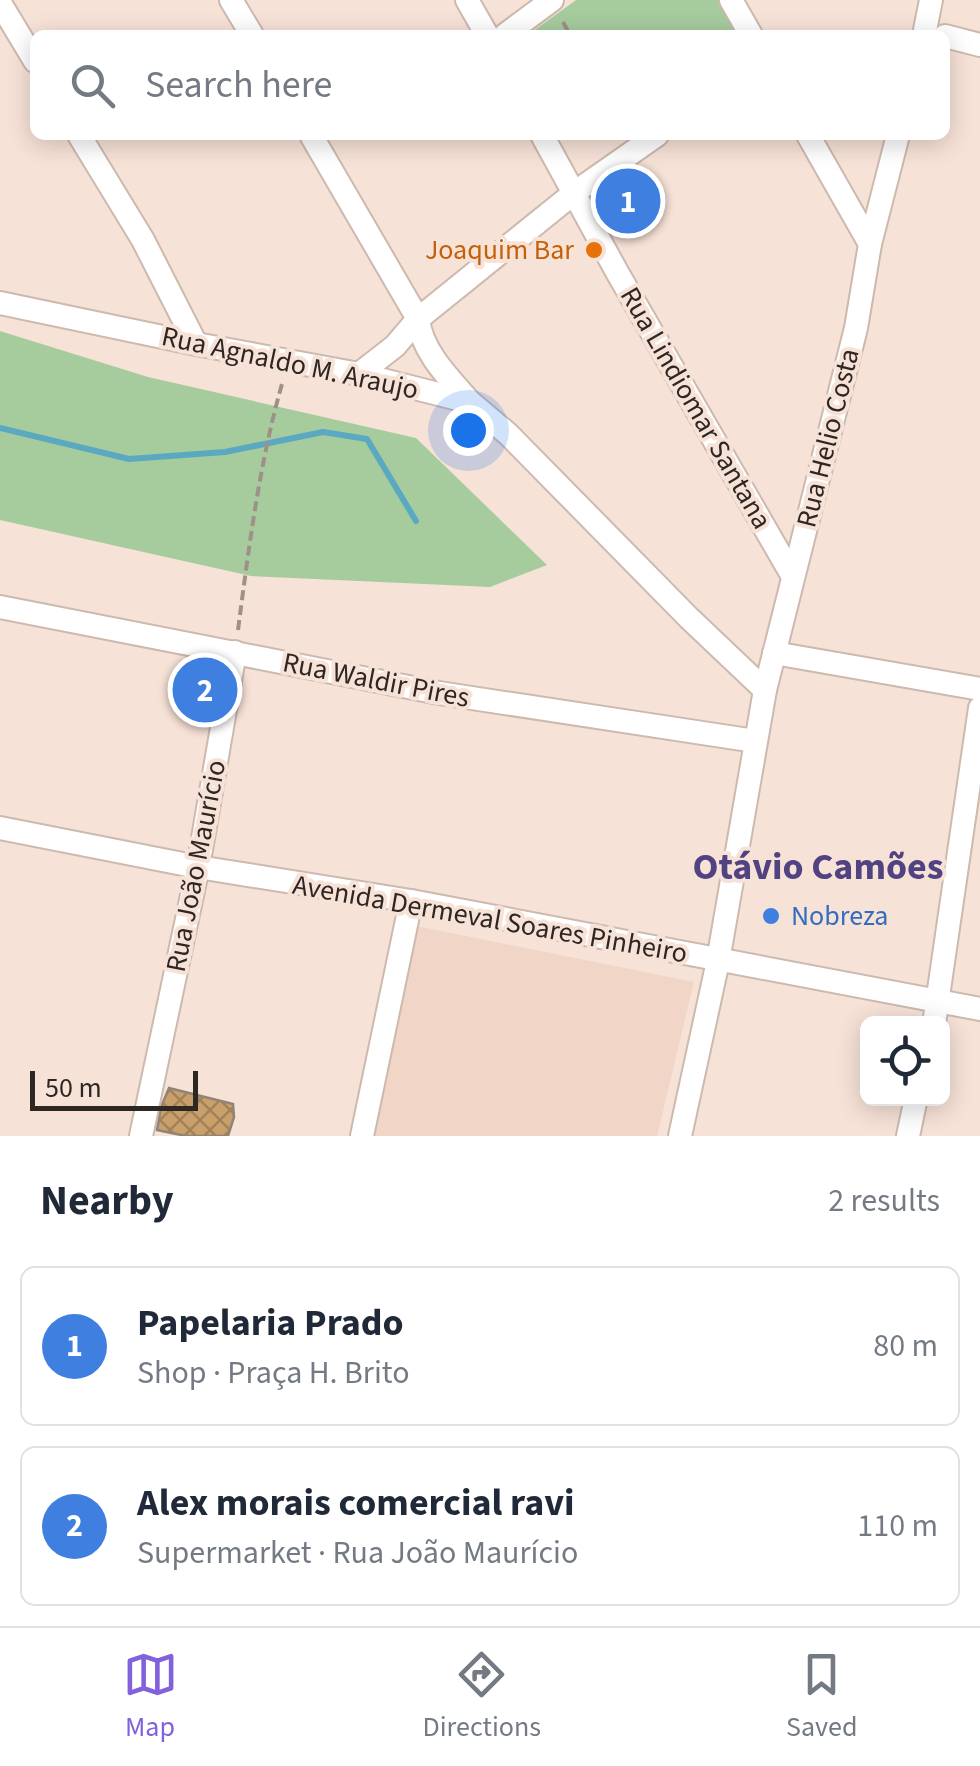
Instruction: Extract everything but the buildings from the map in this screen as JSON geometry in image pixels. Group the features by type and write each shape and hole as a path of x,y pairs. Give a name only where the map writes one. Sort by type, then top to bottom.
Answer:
{"street":[{"path":"232,0 249,30"},
{"path":"467,0 484,30"},
{"path":"512,30 552,0"},
{"path":"731,0 748,30"},
{"path":"931,0 934,30"},
{"path":"0,3 30,53"},
{"path":"950,38 980,45"},
{"path":"82,140 143,240 196,344"},
{"path":"313,140 418,319 428,349 470,402"},
{"name":"Rua Lindiomar Santana","path":"545,140 616,272 792,575"},
{"path":"360,374 395,346 418,319 574,194 650,140"},
{"path":"811,140 870,244"},
{"name":"Rua Helio Costa","path":"680,1136 718,961 765,690 856,328 870,244 897,140"},
{"name":"Rua Agnaldo M. Araujo","path":"0,303 360,374 470,402 508,434 765,690"},
{"name":"Rua Waldir Pires","path":"0,606 439,693 754,742"},
{"name":"Rua João Maurício","path":"141,1136 198,868 236,652"},
{"path":"774,653 980,690"},
{"path":"936,1013 980,708"},
{"name":"Avenida Dermeval Soares Pinheiro","path":"0,828 198,868 411,901 718,961 936,1013 980,1009"},
{"path":"362,1136 411,901"},
{"path":"908,1136 914,1106"}],"path":[{"path":"236,652 254,510 269,430 288,360"}],"shaded area":[{"path":"411,925 694,982 657,1136 372,1136"}],"green space":[{"path":"576,0 735,0 750,30 535,30"},
{"path":"0,331 148,377 416,438 547,565 490,587 251,576 0,520"}],"waterway":[{"path":"0,428 129,459 225,452 323,432 367,439 416,521"}],"place":[{"name":"Papelaria Prado","path":"628,201"},
{"name":"Joaquim Bar","path":"594,250"},
{"name":"Alex morais comercial ravi","path":"205,690"},
{"name":"Nobreza","path":"771,916"}],"district":[{"name":"Otávio Camões","path":"818,867"}]}
